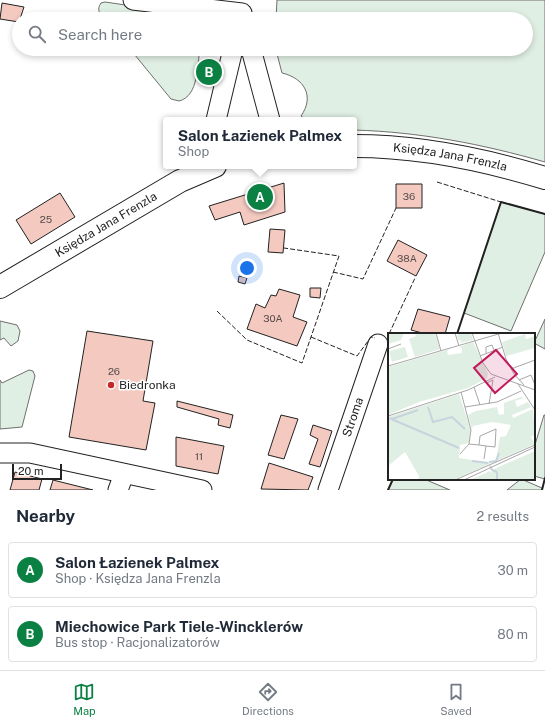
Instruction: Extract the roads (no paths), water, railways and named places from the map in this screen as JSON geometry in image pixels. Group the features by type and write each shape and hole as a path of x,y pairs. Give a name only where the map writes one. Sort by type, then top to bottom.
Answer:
{"main road":[{"name":"Księdza Jana Frenzla","path":"357,146 406,149 465,157 545,178"},
{"name":"Księdza Jana Frenzla","path":"0,287 180,181 204,169"}],"street":[{"path":"133,0 235,12"},
{"path":"217,117 231,56"},
{"path":"253,56 269,117"},
{"name":"Stroma","path":"328,490 378,344"},
{"path":"0,453 30,453 121,482 202,490"}],"place":[{"name":"Miechowice Park Tiele-Wincklerów","path":"209,72"},
{"name":"Salon Łazienek Palmex","path":"260,197"},
{"name":"Biedronka","path":"111,385"}]}
